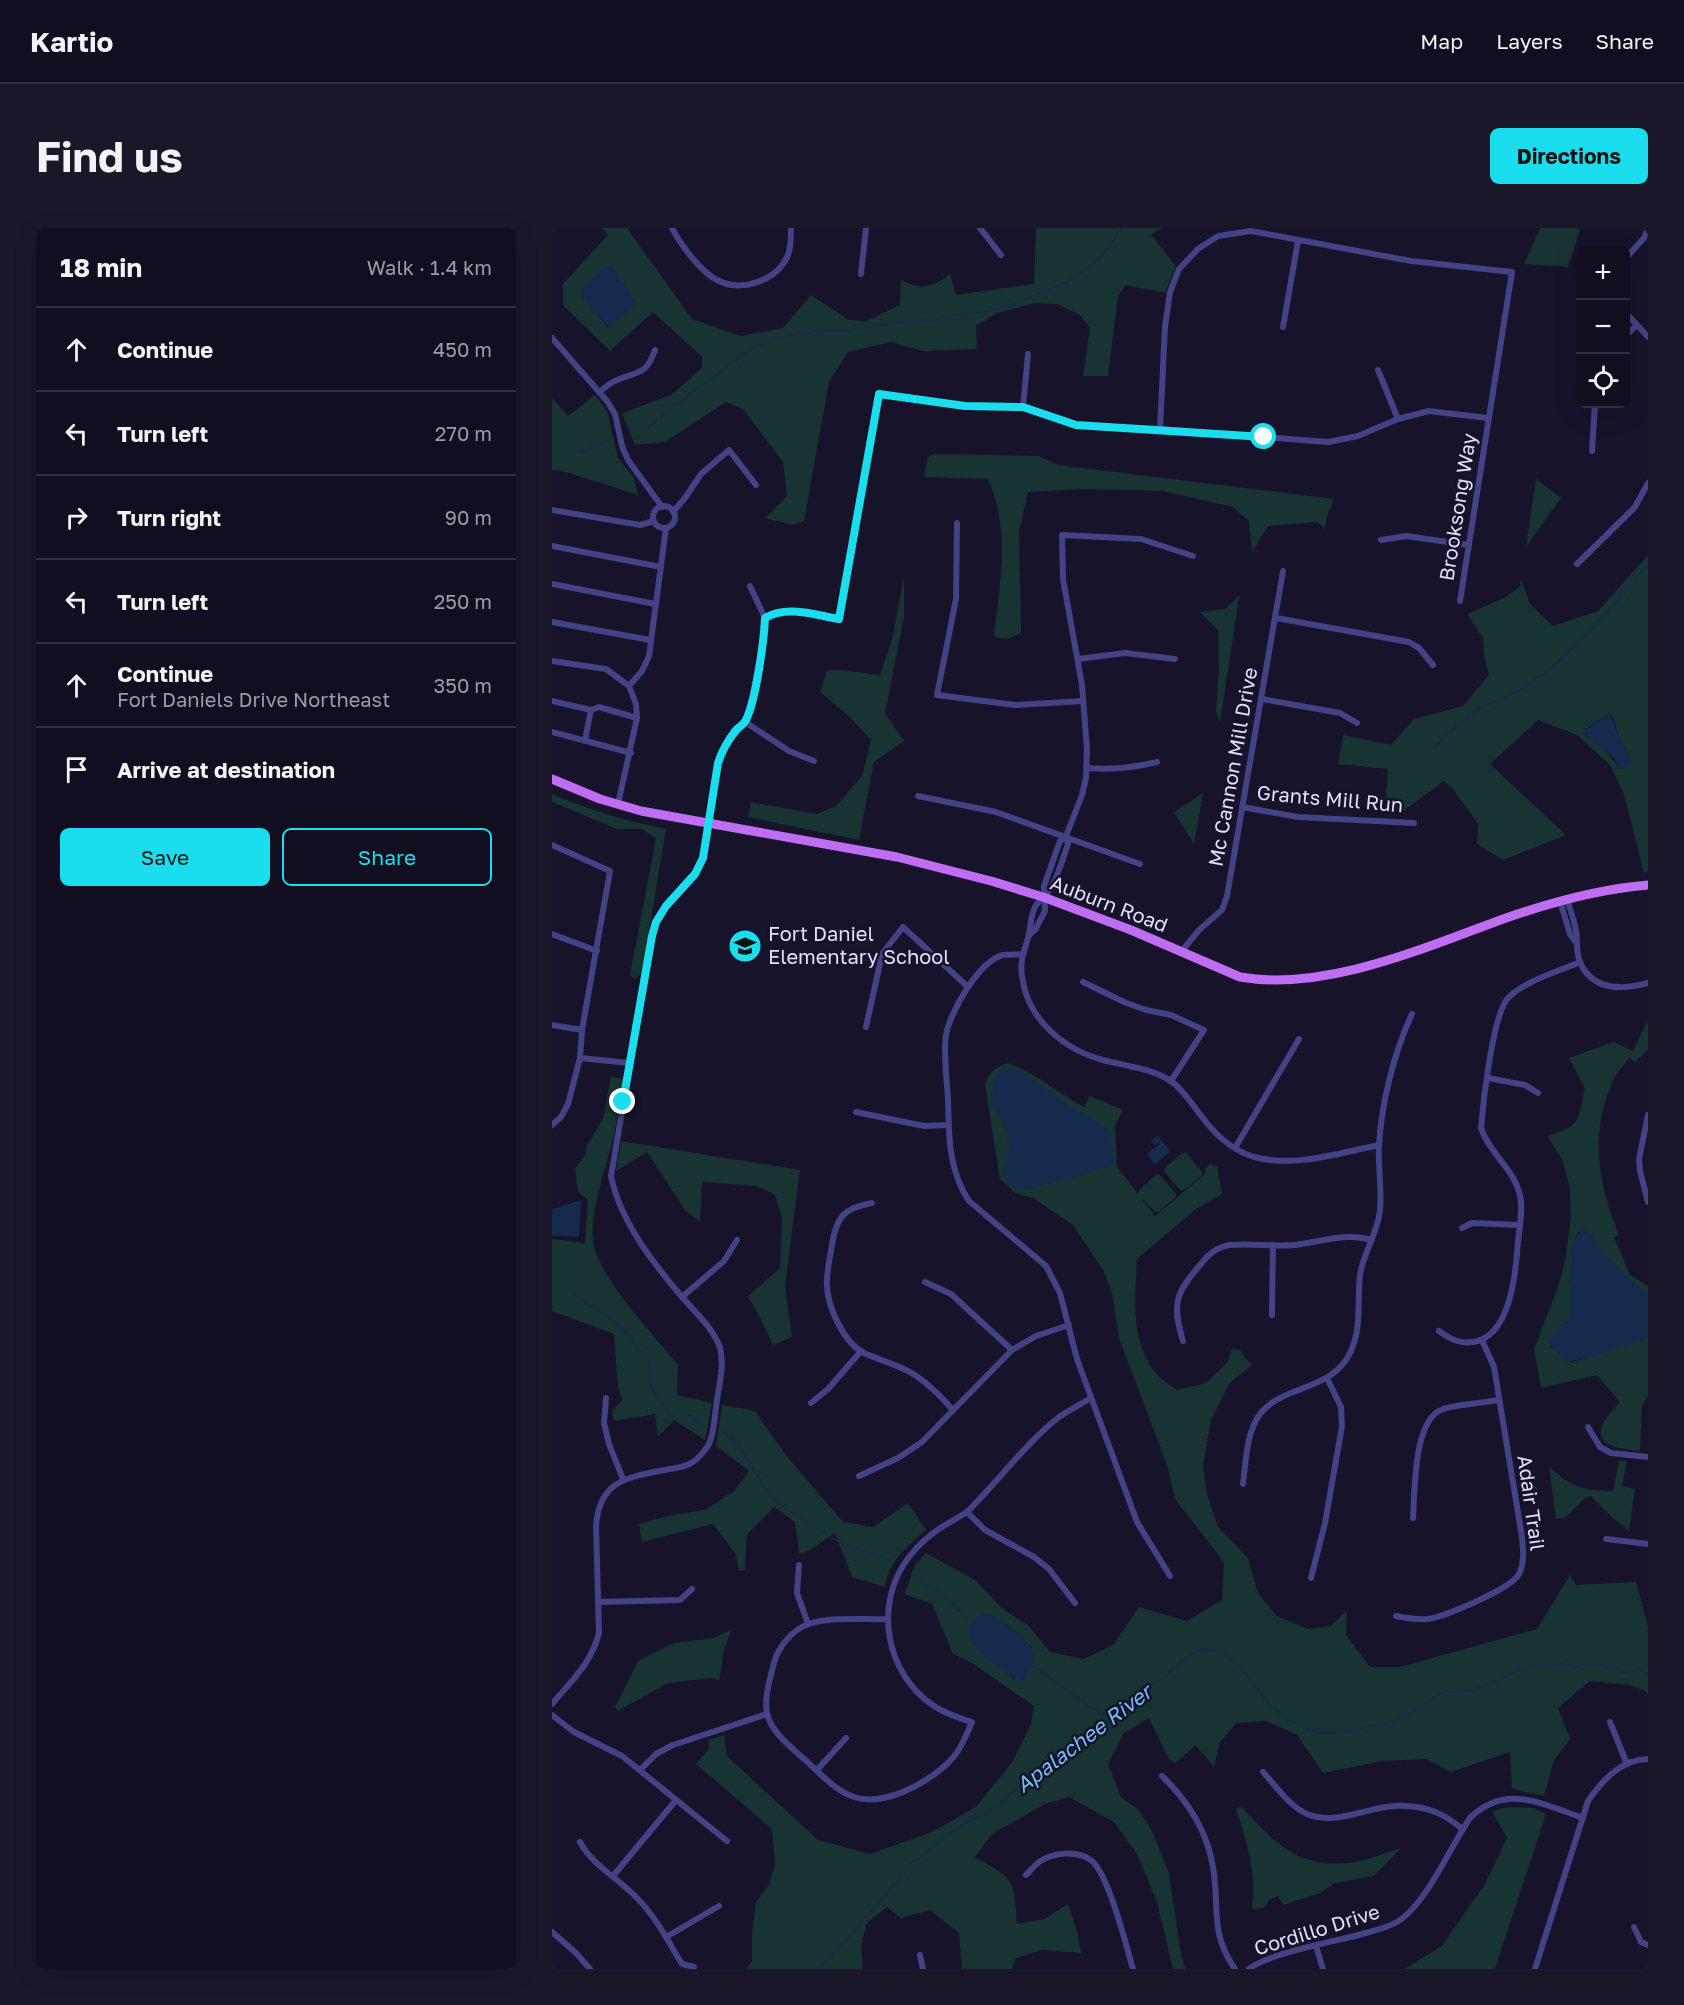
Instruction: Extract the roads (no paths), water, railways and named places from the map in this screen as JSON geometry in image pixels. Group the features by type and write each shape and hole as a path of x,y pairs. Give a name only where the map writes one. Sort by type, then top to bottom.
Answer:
{"main road":[{"name":"Auburn Road","path":"552,779 600,799 672,817 897,857 1043,897 1131,930 1240,977 1284,981 1355,969 1398,957 1564,900 1623,887 1648,885"}],"street":[{"path":"672,228 680,242 708,274 722,282 743,285 764,280 781,267 788,256 791,228"},
{"path":"861,274 866,228"},
{"path":"980,228 1001,255"},
{"path":"1630,254 1644,238 1648,228"},
{"path":"1160,429 1165,327 1170,292 1179,269 1198,249 1218,236 1251,231 1298,241 1283,327"},
{"name":"Brooksong Way","path":"1298,241 1437,265 1512,272 1460,601"},
{"path":"1630,318 1648,338"},
{"path":"1630,331 1636,326"},
{"path":"552,338 615,414 622,446 628,460 662,507 669,508 673,512 675,520 671,526 666,528 657,525 654,521 655,513 662,507"},
{"path":"599,392 615,381 637,374 650,364 655,350"},
{"path":"1023,407 1028,354"},
{"path":"1378,370 1398,419"},
{"path":"765,618 774,612 783,611 839,619 879,394 965,406 1023,407 1076,425 1328,442 1358,436 1398,419 1429,411 1488,418"},
{"path":"1592,451 1595,408"},
{"path":"673,512 707,467 729,450 756,485"},
{"path":"1577,564 1635,507 1648,483"},
{"path":"552,510 640,525 654,521"},
{"path":"957,523 956,599 938,695 1015,705 1083,700"},
{"path":"629,686 649,656 666,528"},
{"path":"1193,556 1141,539 1062,535 1063,579 1078,659 1087,768 1082,795 1066,837 1060,841 1044,886 1045,911 1035,930 1029,935 1022,954 1022,980 1027,1000 1037,1018 1050,1031 1082,1052 1100,1060 1148,1071 1171,1081 1182,1090 1213,1131 1234,1148 1251,1156 1273,1161 1300,1161 1379,1145"},
{"path":"1381,540 1406,536 1469,545"},
{"path":"552,546 661,567"},
{"name":"Mc Cannon Mill Drive","path":"1181,952 1199,930 1222,910 1227,896 1283,571"},
{"path":"552,584 655,604"},
{"path":"552,1704 587,1664 595,1649 598,1633 597,1509 611,1486 623,1479 692,1463 708,1447 712,1432 721,1366 720,1350 713,1334 656,1266 643,1246 614,1191 611,1176 656,922 666,906 695,874 703,858 720,756 729,740 745,722 752,698 765,618 750,586"},
{"path":"1276,618 1410,642 1419,648 1433,665"},
{"path":"552,622 650,640"},
{"path":"1078,659 1125,653 1175,659"},
{"path":"552,661 606,669 629,686 636,704 637,718 618,804"},
{"path":"1262,699 1340,712 1357,723"},
{"path":"552,701 591,710 599,707 637,718"},
{"path":"585,740 591,710"},
{"path":"745,722 789,751 814,761"},
{"path":"552,732 631,753"},
{"path":"1087,768 1115,770 1157,762"},
{"path":"918,796 996,812 1140,864"},
{"name":"Grants Mill Run","path":"1242,807 1298,816 1414,823"},
{"path":"552,845 610,871 582,1030 580,1058 568,1104 561,1117 552,1125"},
{"path":"1564,900 1570,934 1575,941 1580,962 1594,980 1605,986 1631,987 1648,982"},
{"path":"866,1027 882,954 903,927 968,987"},
{"path":"552,934 597,951"},
{"path":"1022,954 1003,955 990,962 956,1005 945,1037 951,1157 960,1188 979,1212 1046,1266 1060,1293 1077,1359 1137,1522 1170,1576"},
{"path":"1439,1331 1451,1340 1464,1343 1482,1340 1492,1333 1505,1313 1516,1266 1521,1198 1517,1185 1485,1140 1481,1128 1497,1020 1507,998 1523,987 1580,962"},
{"path":"1083,982 1124,1002 1146,1010 1171,1015 1204,1030 1171,1081"},
{"path":"1243,1484 1251,1431 1259,1414 1276,1400 1327,1378 1342,1366 1351,1353 1360,1322 1358,1294 1360,1271 1378,1226 1380,1210 1379,1145 1387,1090 1405,1029 1412,1014"},
{"path":"552,1025 582,1030"},
{"path":"1234,1148 1299,1039"},
{"path":"580,1058 630,1063"},
{"path":"1488,1078 1525,1085 1538,1093"},
{"path":"856,1112 924,1126 948,1125"},
{"path":"1648,1114 1639,1159 1648,1202"},
{"path":"872,1203 847,1211 839,1219 834,1232 827,1286 831,1309 842,1332 861,1351 914,1374 933,1389 953,1410"},
{"path":"1462,1228 1472,1223 1520,1225"},
{"path":"1183,1341 1178,1322 1179,1293 1208,1256 1221,1247 1295,1245 1347,1236 1372,1240"},
{"path":"682,1297 724,1260 737,1240"},
{"path":"1272,1315 1273,1245"},
{"path":"925,1282 951,1294 1012,1350"},
{"path":"859,1476 898,1458 922,1442 1012,1350 1036,1336 1068,1325"},
{"name":"Adair Trail","path":"1396,1616 1411,1619 1437,1617 1510,1584 1518,1576 1522,1565 1523,1553 1494,1367 1482,1340"},
{"path":"811,1403 828,1389 861,1351"},
{"path":"1311,1578 1325,1523 1342,1426 1341,1407 1327,1378"},
{"path":"606,1398 604,1423 609,1444 623,1479"},
{"path":"887,1619 807,1624 785,1640 776,1659 767,1694 767,1714 785,1742 838,1789 854,1797 873,1800 892,1797 923,1781 949,1762 964,1740 972,1722 949,1715 932,1706 906,1679 898,1664 889,1639 887,1619 890,1598 897,1577 909,1557 922,1543 944,1526 968,1512 1028,1446 1060,1417 1091,1398"},
{"path":"1413,1518 1420,1440 1425,1425 1442,1410 1499,1400"},
{"path":"1588,1427 1600,1447 1611,1453 1648,1457"},
{"path":"968,1512 985,1530 1034,1557 1049,1569 1075,1603"},
{"path":"1606,1539 1648,1544"},
{"path":"799,1565 797,1593 807,1624"},
{"path":"598,1602 680,1600 692,1589"},
{"path":"640,1770 656,1754 672,1745 767,1714"},
{"path":"552,1715 574,1732 622,1756 727,1841"},
{"path":"1610,1722 1627,1764"},
{"path":"817,1770 846,1738"},
{"path":"1535,1969 1588,1801 1603,1779 1638,1759 1648,1759"},
{"path":"1263,1772 1293,1805 1319,1818 1393,1806 1435,1812 1463,1829"},
{"path":"1162,1776 1189,1807 1207,1843 1213,1868 1218,1938 1235,1969"},
{"name":"Cordillo Drive","path":"1249,1969 1272,1957 1396,1923 1414,1908 1463,1829 1480,1809 1492,1802 1508,1798 1529,1800 1583,1818"},
{"path":"613,1876 675,1800"},
{"path":"580,1842 588,1856 637,1898 666,1937 681,1964 694,1967"},
{"path":"1026,1875 1040,1861 1058,1854 1078,1854 1092,1861 1104,1878 1134,1969"},
{"path":"666,1937 719,1906"},
{"path":"1634,1927 1641,1942 1648,1945"},
{"path":"552,1932 590,1969"},
{"path":"1316,1946 1323,1969"},
{"path":"920,1956 924,1969"}],"water":[{"path":"610,264 636,303 609,327 582,297 584,285"},
{"path":"1610,713 1618,735 1632,761 1631,766 1625,769 1620,769 1613,757 1583,732"},
{"path":"1009,1068 1018,1070 1110,1130 1114,1162 1112,1166 1029,1189 1015,1187 1007,1182 1003,1173 1009,1153 1008,1138 992,1103 996,1076"},
{"path":"1158,1136 1170,1151 1155,1165 1147,1154 1160,1144 1159,1142 1155,1145 1151,1141"},
{"path":"581,1200 579,1237 552,1236 552,1209"},
{"path":"1584,1229 1601,1252 1642,1290 1648,1292 1648,1338 1596,1356 1567,1362 1549,1345 1559,1327 1569,1322 1572,1316 1569,1282 1572,1270 1572,1248 1574,1241"},
{"path":"989,1614 1018,1633 1030,1646 1034,1659 1024,1681 996,1666 972,1641 969,1624 978,1616"}],"waterway":[{"path":"639,432 647,429 682,400 766,341 820,330 847,330 899,322 933,320 1015,304 1069,281 1101,257 1122,228"},
{"path":"580,452 609,441"},
{"path":"1434,749 1472,714 1520,690 1558,662 1585,636 1648,566"},
{"path":"571,1293 617,1323 649,1362 651,1386 668,1414 678,1418 692,1415 697,1423 705,1426"},
{"path":"722,1431 737,1442 777,1503 829,1537 845,1545 890,1560"},
{"path":"911,1575 936,1591 973,1623"},
{"name":"Apalachee River","path":"818,1969 852,1934 912,1863 963,1824 1001,1803 1039,1769 1077,1747 1105,1727 1190,1654 1202,1650 1223,1653 1240,1667 1271,1705 1289,1720 1314,1731 1325,1733 1395,1720 1412,1712 1438,1694 1471,1691 1531,1666 1588,1664 1609,1666 1623,1672 1640,1670 1648,1675"},
{"path":"1031,1664 1096,1711 1114,1719"}],"place":[{"name":"Fort Daniel Elementary School","path":"745,946"}]}
